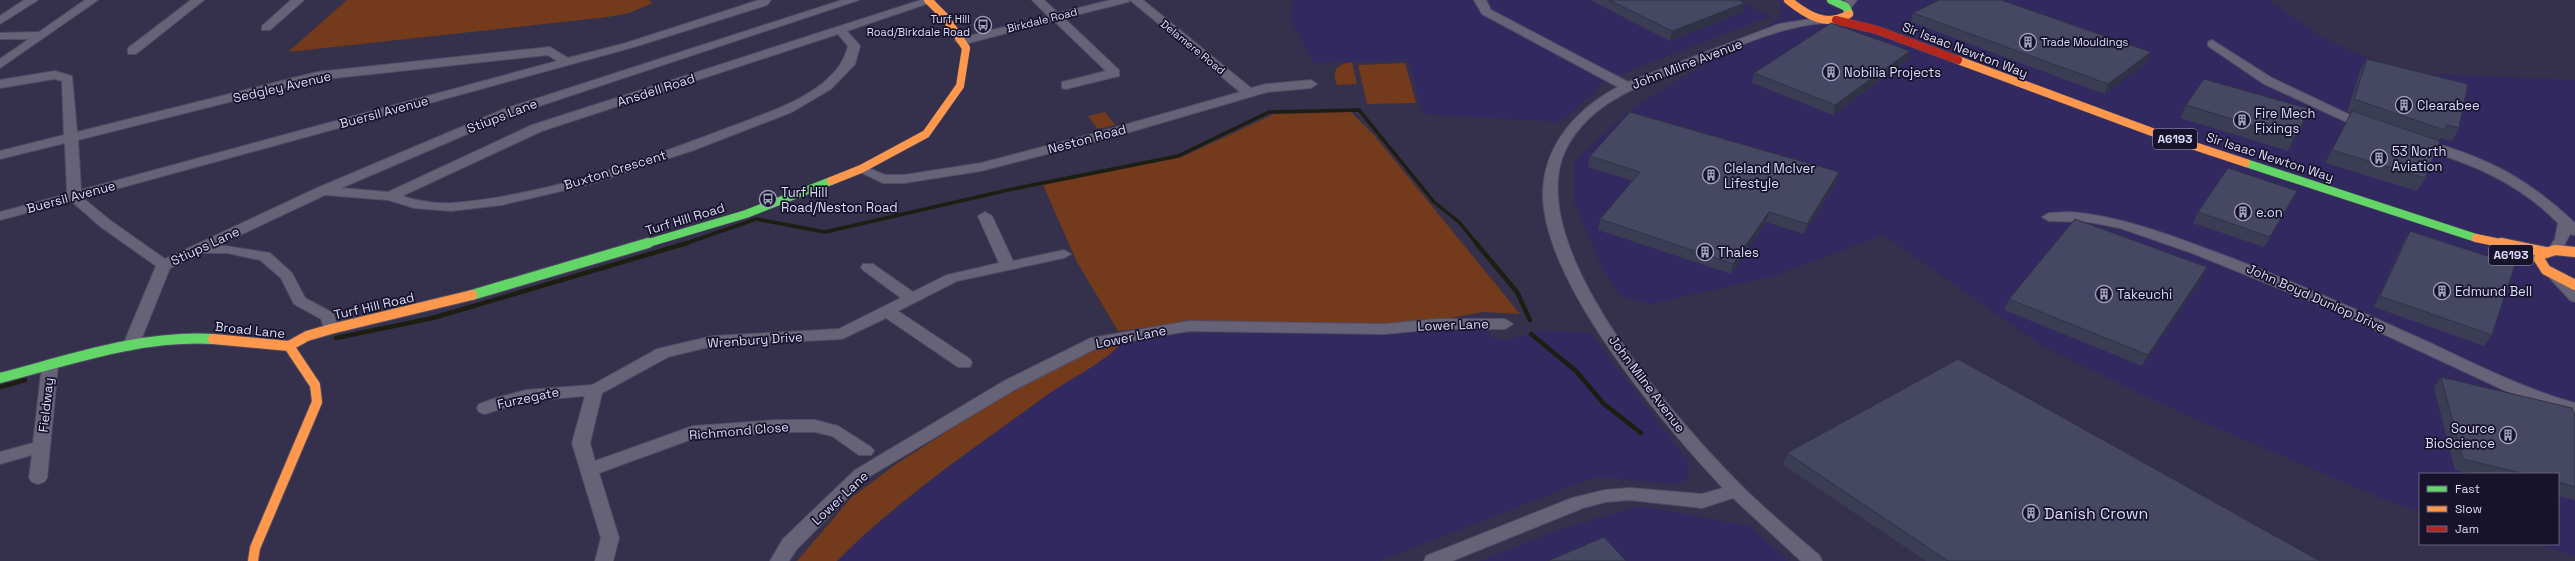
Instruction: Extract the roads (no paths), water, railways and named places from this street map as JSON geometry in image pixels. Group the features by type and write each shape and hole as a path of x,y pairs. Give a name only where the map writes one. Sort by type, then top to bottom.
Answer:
{"main road":[{"name":"Turf Hill Road","path":"289,346 307,336 331,328 411,311 509,286 746,214 861,169 926,134 960,86 966,48 945,17 928,0"},
{"path":"1788,0 1801,6"},
{"name":"Sir Isaac Newton Way","path":"1831,0 1849,7 1877,30"},
{"name":"Sir Isaac Newton Way","path":"1801,6 1809,16 1877,30 2152,132 2477,238 2511,254"},
{"path":"1830,20 1843,19 1849,7"},
{"name":"Sir Isaac Newton Way","path":"2477,238 2550,251"},
{"name":"A6193","path":"2550,272 2539,259 2550,251 2575,252"},
{"name":"A6193","path":"2532,264 2575,285"},
{"name":"Broad Lane","path":"0,378 131,345 207,338 262,345 289,346 315,385 317,402 255,548 253,561"}],"street":[{"path":"0,21 32,0"},
{"path":"0,64 92,0"},
{"path":"132,51 198,0"},
{"path":"266,28 298,0"},
{"name":"Buersil Avenue","path":"0,216 637,42 762,3 765,0"},
{"name":"Stiups Lane","path":"164,265 322,191 508,112 853,0"},
{"name":"Ansdell Road","path":"390,196 537,128 841,31 928,0"},
{"path":"1038,0 1115,73 1066,86"},
{"name":"Birkdale Road","path":"961,41 1124,0"},
{"name":"Delamere Road","path":"1136,0 1249,93"},
{"path":"1480,0 1486,12 1627,87"},
{"path":"1791,24 1801,6"},
{"name":"John Milne Avenue","path":"1813,561 1736,491 1653,396 1615,344 1580,285 1553,218 1550,196 1551,176 1561,146 1585,116 1608,98 1627,87 1791,24 1830,20"},
{"name":"Buxton Crescent","path":"322,191 390,196 414,204 451,207 502,201 578,183 689,147 788,109 827,86 849,64 854,46 841,31"},
{"path":"0,36 41,35"},
{"path":"2212,44 2268,81 2346,118 2381,131"},
{"name":"Sedgley Avenue","path":"0,156 317,76 550,52 566,62"},
{"path":"0,84 55,75 68,79 74,197 106,224 164,265 131,345"},
{"name":"Neston Road","path":"861,169 883,179 904,180 980,166 1101,136 1266,88 1311,84"},
{"path":"2402,138 2493,168 2521,184 2570,226 2562,239 2550,251"},
{"name":"John Boyd Dunlop Drive","path":"2049,217 2074,215 2098,217 2157,235 2284,282 2502,383 2575,409"},
{"path":"985,216 1008,266"},
{"path":"199,249 227,249 266,256 287,276 298,302 328,316 331,328"},
{"name":"Wrenbury Drive","path":"595,390 663,353 713,341 842,334 952,278 1064,254"},
{"path":"868,267 911,298"},
{"path":"2550,272 2575,297"},
{"path":"887,312 964,363"},
{"name":"Lower Lane","path":"779,561 790,544 862,474 1010,385 1097,342 1189,326 1384,329 1437,324 1500,327"},
{"name":"Fieldway","path":"38,478 50,365"},
{"name":"Furzegate","path":"485,408 501,402 552,390 595,390"},
{"path":"595,390 581,443 610,538 604,561"},
{"name":"Richmond Close","path":"589,470 693,432 777,426 815,426 838,432 864,451"},
{"name":"Fieldway","path":"0,458 42,446"},
{"path":"1433,561 1578,503 1605,496 1630,494 1702,501 1736,491"}],"waterway":[{"path":"686,243 756,219 825,232 1008,190 1178,156 1269,112 1359,110 1434,202 1459,222 1477,244"},
{"path":"336,338 433,318 686,243"},
{"path":"1476,243 1517,292 1530,320"},
{"path":"1531,334 1576,371 1604,404 1641,433"},
{"path":"0,387 25,380"}],"place":[{"name":"Turf Hill Road/Birkdale Road","path":"983,25"},
{"name":"Trade Mouldings","path":"2028,42"},
{"name":"Nobilia Projects","path":"1831,72"},
{"name":"Clearabee","path":"2404,105"},
{"name":"Fire Mech Fixings","path":"2242,120"},
{"name":"53 North Aviation","path":"2379,158"},
{"name":"Cleland McIver Lifestyle","path":"1711,175"},
{"name":"Turf Hill Road/Neston Road","path":"768,199"},
{"name":"e.on","path":"2243,212"},
{"name":"Thales","path":"1705,252"},
{"name":"Edmund Bell","path":"2442,291"},
{"name":"Takeuchi","path":"2104,294"},
{"name":"Source BioScience","path":"2508,435"},
{"name":"Danish Crown","path":"2031,513"}]}
